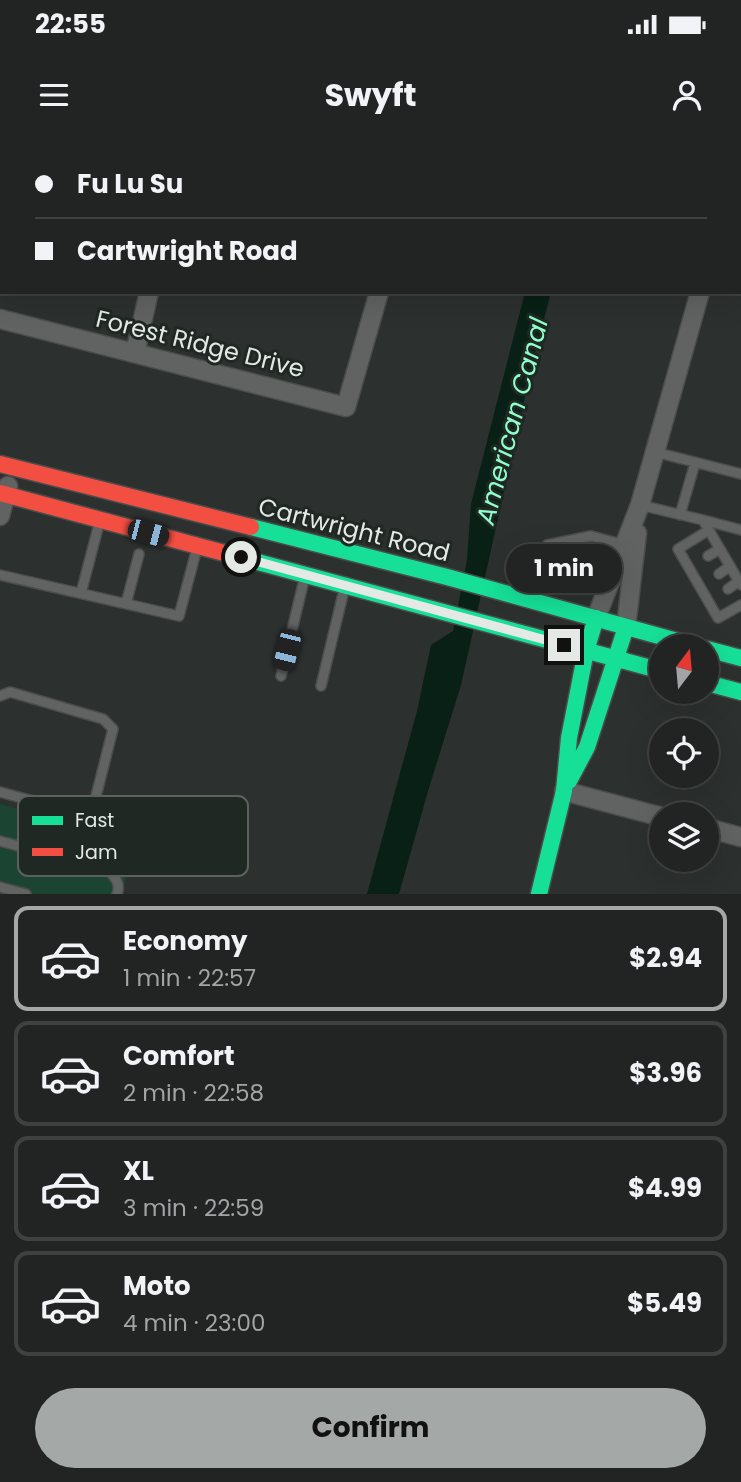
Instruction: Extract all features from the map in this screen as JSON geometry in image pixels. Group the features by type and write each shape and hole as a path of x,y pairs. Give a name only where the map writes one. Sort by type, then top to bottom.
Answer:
{"main road":[{"name":"Cartwright Road","path":"7,466 447,577 651,634"},
{"path":"3,494 649,668"},
{"path":"539,894 564,791 569,738 586,651 596,618"},
{"path":"564,791 587,747 626,627"},
{"path":"719,652 741,658"},
{"path":"719,686 741,692"}],"street":[{"path":"135,353 149,294"},
{"name":"Forest Ridge Drive","path":"0,319 346,407 378,294"},
{"path":"596,618 640,505 698,294"},
{"path":"0,516 7,466"},
{"path":"626,627 640,505"},
{"path":"564,791 649,814"},
{"path":"719,831 741,837"}],"lane":[{"path":"655,452 741,474"},
{"path":"680,515 695,463"},
{"path":"640,505 741,530"},
{"path":"81,593 100,520"},
{"path":"703,520 740,583 727,589"},
{"path":"709,530 678,549 710,600 718,618 741,606"},
{"path":"531,600 547,545 592,536 625,545"},
{"path":"0,575 178,616 197,546"},
{"path":"708,556 720,548"},
{"path":"126,604 139,554"},
{"path":"719,574 730,566"},
{"path":"281,676 306,575"},
{"path":"321,686 345,585"},
{"path":"0,696 10,692 103,719 113,729 96,796"},
{"path":"0,792 18,797"},
{"path":"0,841 18,846"},
{"path":"114,876 119,888 117,894"},
{"path":"0,887 26,894"}],"shaded area":[{"path":"0,804 18,809 18,876 127,876 122,894 0,894"}],"water":[{"name":"American Canal","path":"524,294 550,294 532,365 461,685 399,894 367,894 417,711 431,645 453,631 467,560 471,504"}],"traffic: fast":[{"path":"251,527 447,577 652,634"},
{"path":"243,558 649,667"},
{"path":"539,894 564,791 569,738 586,651 596,618"},
{"path":"569,781 587,747 626,627"},
{"path":"719,652 741,658"},
{"path":"719,686 741,692"}],"traffic: jam":[{"path":"0,464 251,527"},
{"path":"0,493 243,558"}],"route":[{"path":"241,557 564,645"}]}
